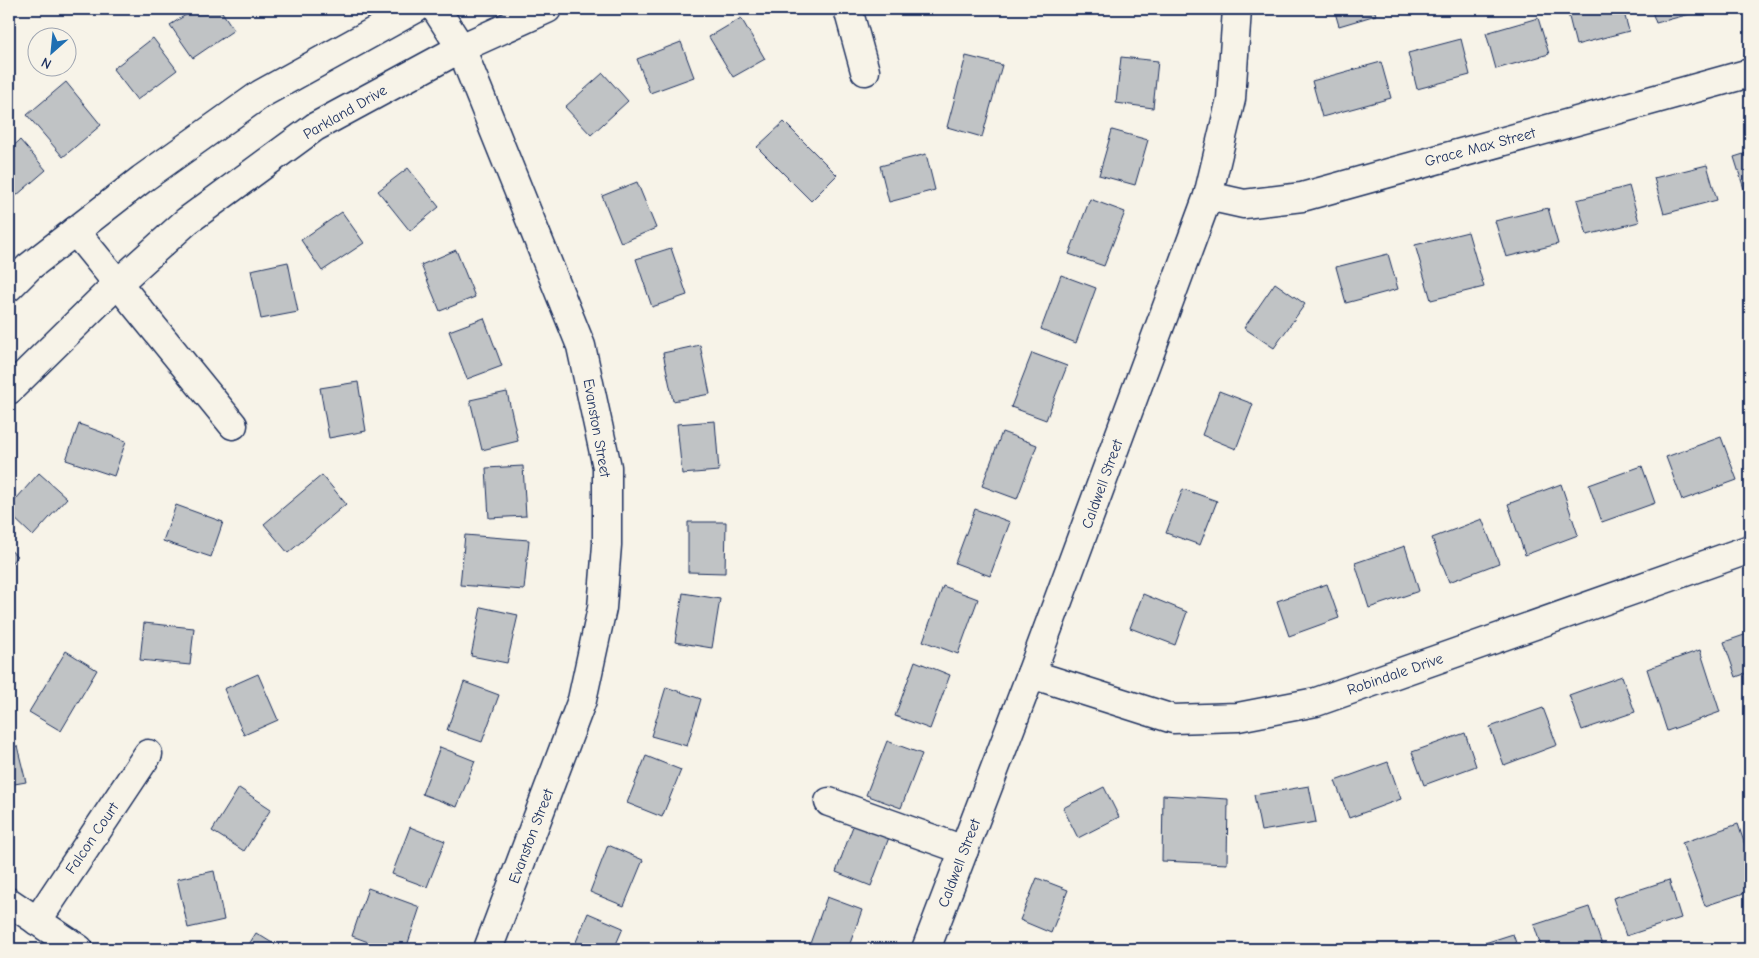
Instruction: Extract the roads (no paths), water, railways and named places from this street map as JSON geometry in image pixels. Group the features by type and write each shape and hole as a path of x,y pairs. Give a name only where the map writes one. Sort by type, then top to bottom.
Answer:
{"street":[{"path":"9,287 28,267 142,179 261,94 416,9"},
{"name":"Evanston Street","path":"436,9 461,48 582,346 607,467 608,545 602,608 582,700 488,949"},
{"name":"Parkland Drive","path":"9,390 117,284 187,221 315,126 461,48 547,9"},
{"path":"848,9 865,71"},
{"name":"Caldwell Street","path":"926,949 1031,674 1208,196 1231,99 1237,9"},
{"name":"Grace Max Street","path":"1208,196 1244,204 1302,197 1750,73"},
{"path":"75,231 234,425"},
{"name":"Robindale Drive","path":"1031,674 1173,719 1238,717 1316,702 1750,549"},
{"name":"Falcon Court","path":"37,921 148,754"},
{"path":"829,802 964,850"},
{"path":"9,902 79,949"}]}
